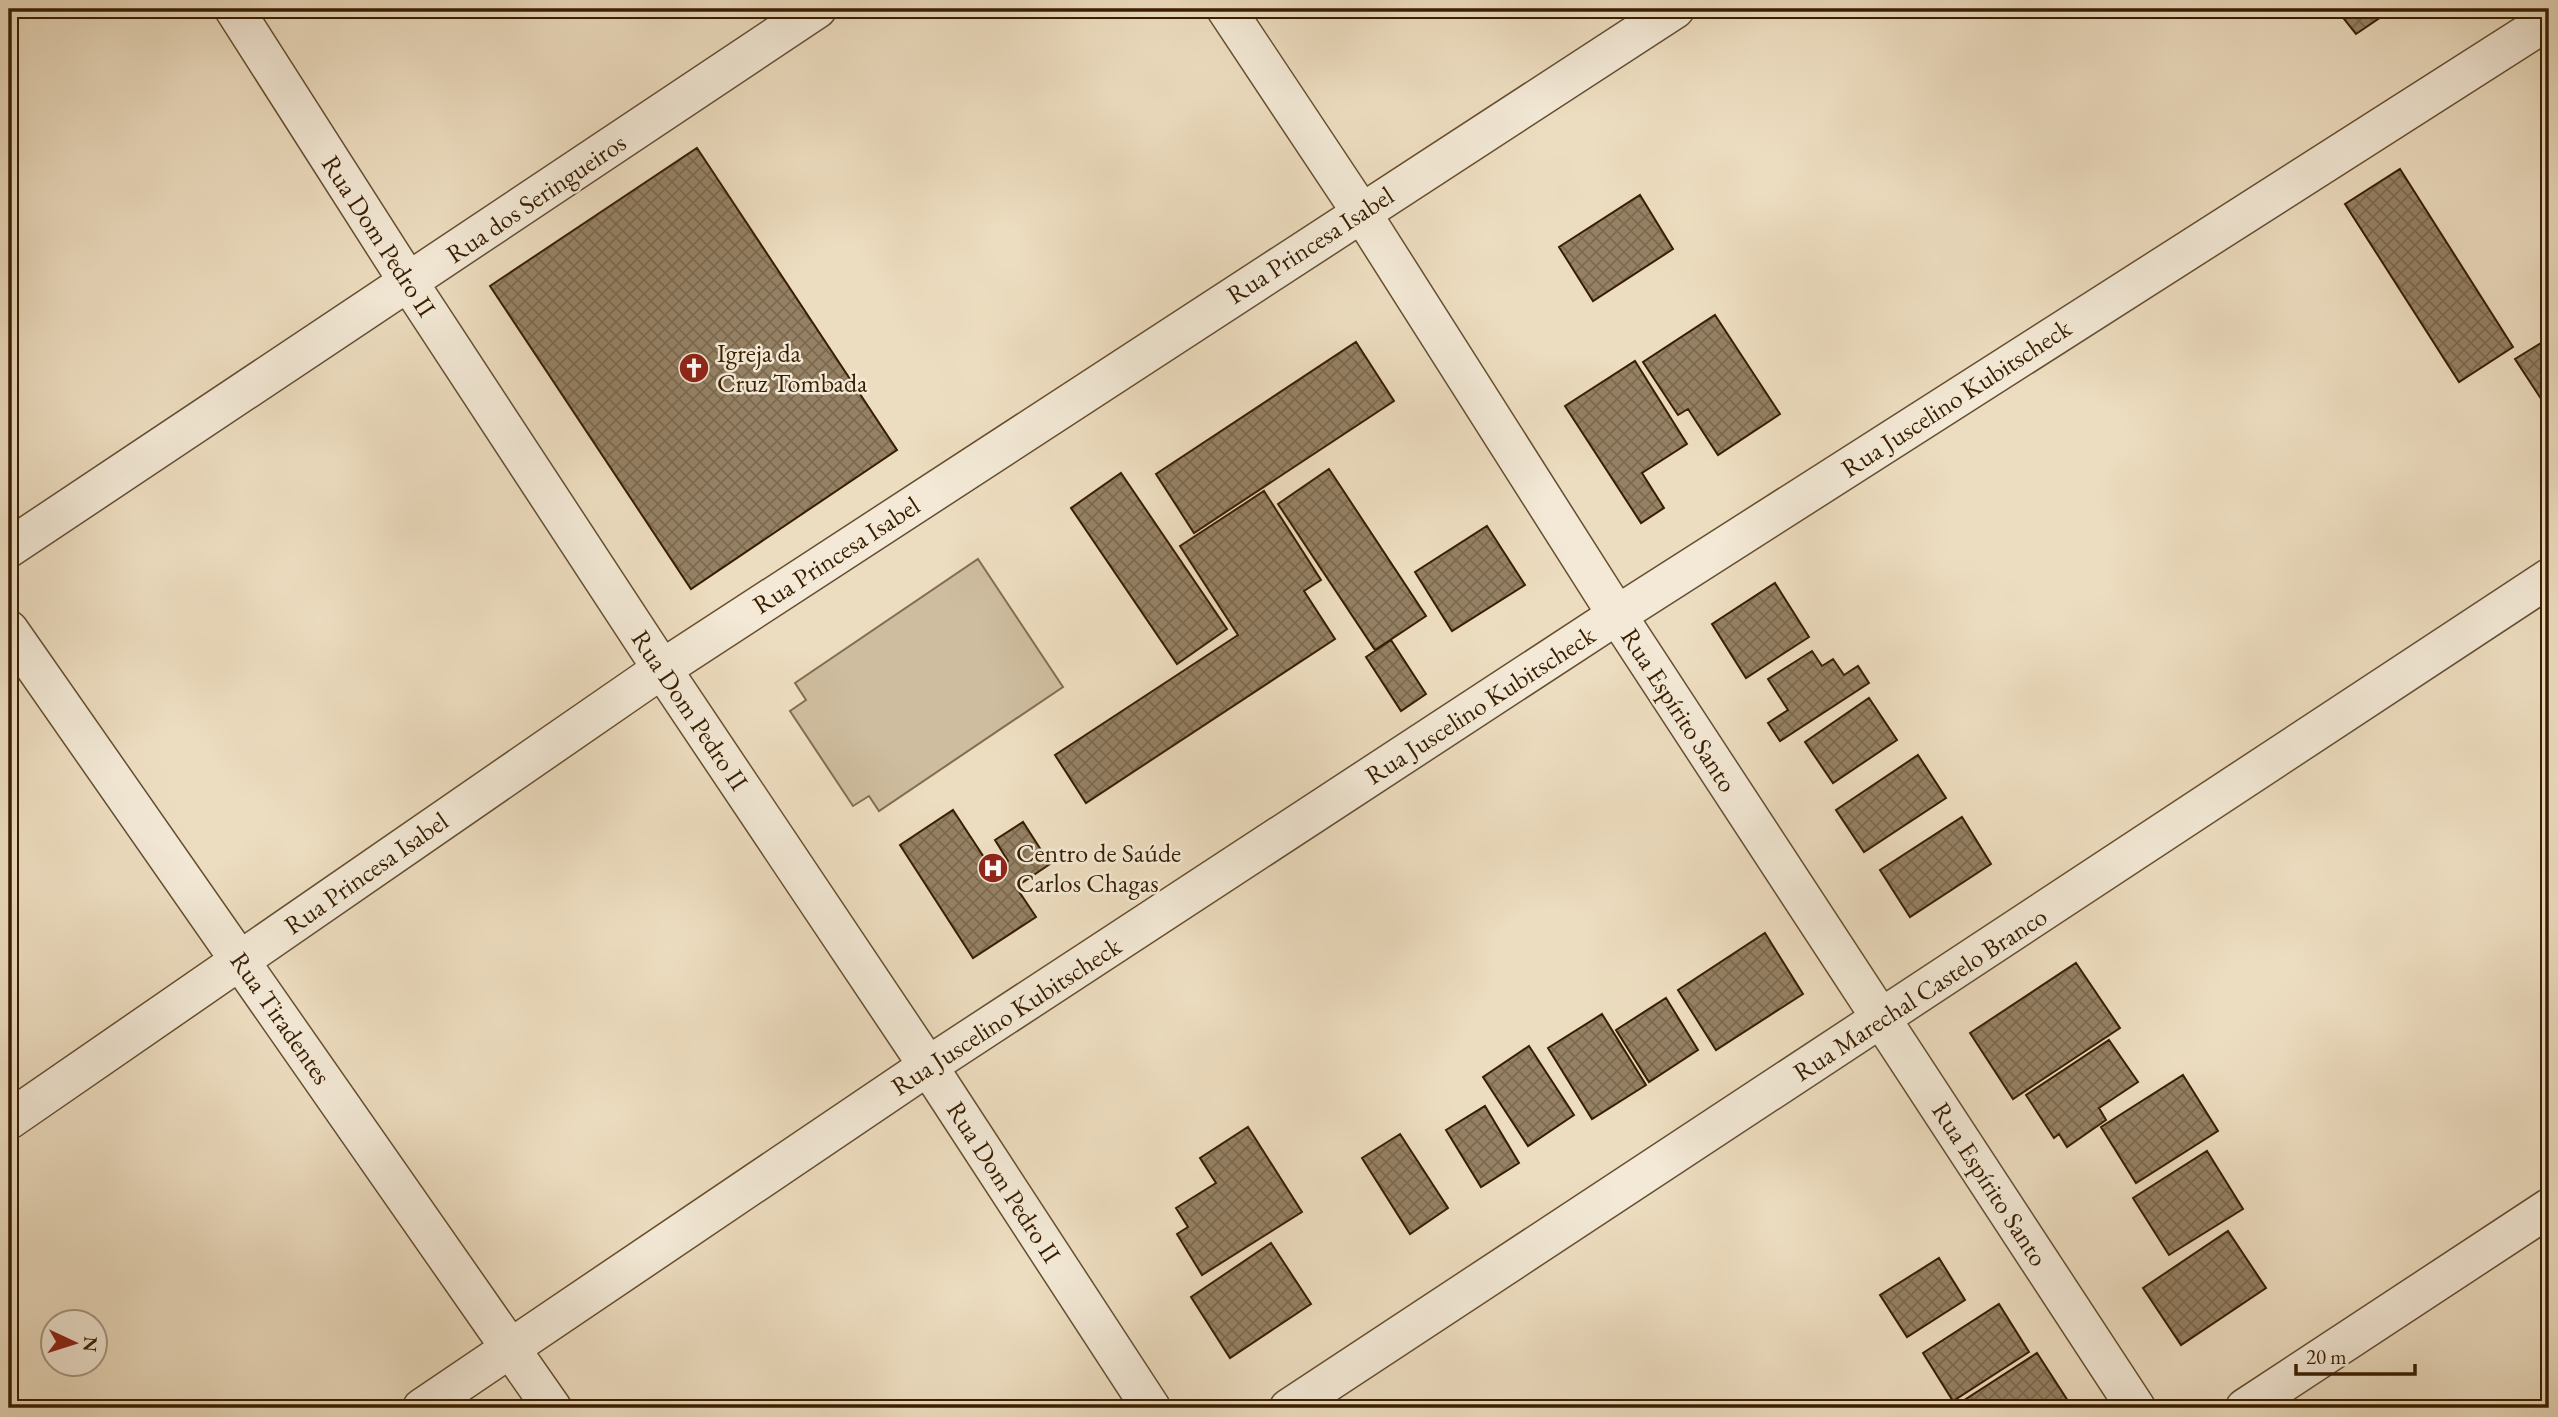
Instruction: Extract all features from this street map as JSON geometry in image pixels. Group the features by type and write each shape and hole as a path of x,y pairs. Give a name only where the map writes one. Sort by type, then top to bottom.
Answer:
{"street":[{"name":"Rua Dom Pedro II","path":"234,9 409,283 662,669 928,1066 1151,1408"},
{"name":"Rua dos Seringueiros","path":"9,548 817,9"},
{"name":"Rua Espírito Santo","path":"1226,9 1361,212 1617,615 2136,1408"},
{"name":"Rua Princesa Isabel","path":"9,1120 662,669 1675,9"},
{"name":"Rua Juscelino Kubitscheck","path":"422,1408 928,1066 1617,615 2537,29"},
{"name":"Rua Marechal Castelo Branco","path":"1289,1408 2549,578"},
{"name":"Rua Tiradentes","path":"9,630 552,1408"},
{"path":"2245,1408 2549,1208"}],"shaded area":[{"path":"978,559 1063,687 879,811 869,796 853,806 790,711 806,700 795,683"}],"building":[{"path":"2393,9 2356,34 2337,10"},
{"name":"Igreja da Cruz Tombada","path":"697,148 897,450 691,589 490,286"},
{"path":"2400,169 2513,347 2459,382 2345,204"},
{"path":"1640,195 1673,249 1593,301 1559,247"},
{"path":"1715,315 1780,414 1718,455 1688,409 1678,415 1643,362"},
{"path":"2549,338 2549,411 2515,359"},
{"path":"1356,342 1394,401 1194,533 1156,474"},
{"path":"1635,361 1687,444 1642,473 1664,508 1641,523 1565,406"},
{"path":"1329,469 1426,616 1375,650 1278,504"},
{"path":"1121,473 1227,629 1177,664 1071,508"},
{"path":"1264,491 1321,580 1304,591 1335,639 1086,803 1055,755 1238,635 1180,546"},
{"path":"1487,526 1525,585 1452,631 1415,572"},
{"path":"1775,583 1809,637 1746,678 1712,624"},
{"path":"1391,640 1426,694 1401,711 1366,657"},
{"path":"1812,651 1822,666 1833,659 1844,675 1858,666 1869,683 1780,741 1768,723 1788,710 1768,679"},
{"path":"1869,698 1897,740 1833,783 1805,742"},
{"path":"1918,755 1946,798 1864,852 1836,810"},
{"path":"953,810 993,871 1008,861 995,840 1023,822 1050,864 1016,887 1036,917 973,958 900,845"},
{"path":"1962,817 1991,864 1910,917 1880,870"},
{"path":"1765,933 1803,994 1716,1050 1678,990"},
{"path":"2076,963 2120,1028 2013,1099 1970,1033"},
{"path":"1666,998 1698,1050 1649,1082 1616,1030"},
{"path":"1602,1014 1646,1085 1592,1119 1548,1048"},
{"path":"2109,1040 2138,1082 2099,1108 2106,1120 2067,1147 2059,1134 2054,1138 2026,1095"},
{"path":"1529,1046 1574,1115 1528,1146 1483,1077"},
{"path":"2183,1075 2218,1131 2136,1183 2101,1127"},
{"path":"1485,1106 1519,1163 1481,1187 1446,1130"},
{"path":"1248,1127 1302,1212 1202,1275 1177,1234 1188,1227 1176,1208 1216,1183 1200,1158"},
{"path":"1400,1134 1448,1208 1410,1234 1362,1158"},
{"path":"2207,1151 2243,1209 2169,1255 2133,1198"},
{"path":"2228,1231 2266,1288 2181,1345 2143,1288"},
{"path":"1271,1243 1311,1304 1230,1358 1191,1297"},
{"path":"1939,1258 1965,1300 1907,1337 1880,1295"},
{"path":"1999,1304 2029,1352 1953,1401 1923,1353"},
{"path":"2037,1353 2068,1401 2056,1408 1952,1408"}],"place":[{"name":"Igreja da Cruz Tombada","path":"694,368"},
{"name":"Centro de Saúde Carlos Chagas","path":"993,868"}]}
